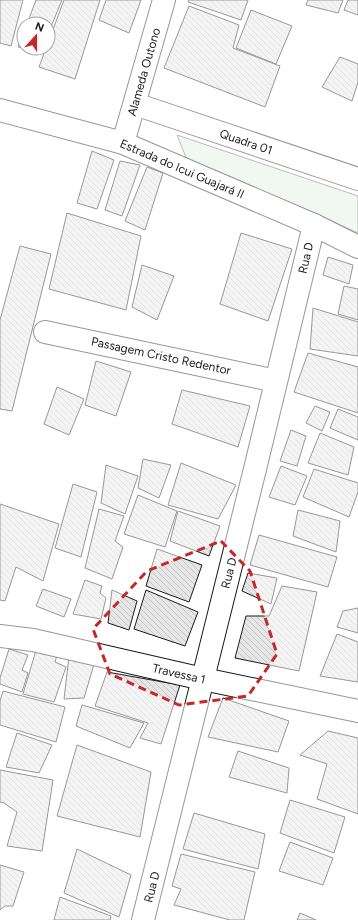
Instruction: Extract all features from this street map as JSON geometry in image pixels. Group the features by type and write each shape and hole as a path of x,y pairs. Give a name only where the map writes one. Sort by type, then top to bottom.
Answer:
{"street":[{"name":"Alameda Outono","path":"123,143 164,0"},
{"name":"Quadra 01","path":"134,104 358,179"},
{"name":"Estrada do Icui Guajará II","path":"0,110 123,143 314,225 358,247"},
{"name":"Rua D","path":"144,920 314,225"},
{"name":"Passagem Cristo Redentor","path":"45,332 276,381"},
{"name":"Travessa 1","path":"0,636 32,640 203,680 358,711"}],"highlighted area":[{"path":"221,541 250,571 277,654 248,696 179,705 110,674 93,629 147,571"}],"green space":[{"path":"177,135 358,196 358,233 317,214 187,160"}],"building":[{"path":"0,0 23,0 19,16 16,16 16,27 11,46 0,43"},
{"path":"36,0 62,0 55,16 30,16"},
{"path":"64,0 100,0 75,79 39,67 43,56 56,56 56,22"},
{"path":"106,0 141,0 129,33 99,20"},
{"path":"189,0 248,0 241,20 188,2"},
{"path":"308,0 343,0 338,13 306,5"},
{"path":"348,0 358,0 358,15 344,10"},
{"path":"189,6 239,25 233,48 280,66 265,107 164,68"},
{"path":"251,10 292,26 276,64 236,48"},
{"path":"340,57 358,64 358,82 352,101 322,87"},
{"path":"92,151 114,160 97,209 77,203"},
{"path":"120,161 140,165 122,216 105,210"},
{"path":"147,167 163,173 145,230 125,221"},
{"path":"67,213 141,236 126,310 49,289"},
{"path":"241,233 292,249 268,321 220,304"},
{"path":"20,246 51,254 12,411 0,409 0,320"},
{"path":"328,257 353,265 349,284 323,275"},
{"path":"142,265 174,276 157,320 132,307"},
{"path":"344,286 358,289 358,320 338,314"},
{"path":"313,308 358,322 358,356 310,349"},
{"path":"308,353 358,367 358,413 294,392"},
{"path":"96,361 131,372 116,416 85,405"},
{"path":"57,387 84,399 69,435 44,424"},
{"path":"182,390 250,406 238,447 172,424"},
{"path":"315,406 330,412 322,431 306,423"},
{"path":"338,409 358,417 358,440 330,428"},
{"path":"291,430 306,436 297,466 280,461"},
{"path":"320,433 354,447 348,475 308,463"},
{"path":"143,459 171,465 159,498 138,488"},
{"path":"181,463 236,485 218,519 168,505"},
{"path":"106,465 138,476 125,514 101,503"},
{"path":"281,466 307,476 295,505 269,497"},
{"path":"314,469 358,483 358,492 349,517 303,497"},
{"path":"73,484 97,492 81,557 55,548"},
{"path":"138,495 177,511 165,547 124,534"},
{"path":"0,504 59,524 43,581 16,567 5,601 0,600"},
{"path":"99,509 124,516 115,541 123,547 112,579 85,568"},
{"path":"298,510 340,521 336,552 293,536"},
{"path":"178,511 220,526 209,556 170,541"},
{"path":"259,535 337,557 328,587 250,565"},
{"path":"157,549 202,565 189,602 146,586"},
{"path":"248,573 277,578 271,604 242,591"},
{"path":"85,580 102,586 100,593 106,598 101,619 73,614"},
{"path":"282,586 317,592 299,671 235,658 246,616 269,616"},
{"path":"43,589 71,599 64,617 36,606"},
{"path":"112,590 137,601 129,630 108,623"},
{"path":"146,590 198,612 185,646 134,629"},
{"path":"358,608 358,633 337,627 343,611"},
{"path":"337,634 358,642 358,682 320,676"},
{"path":"37,647 57,655 55,662 66,667 54,702 23,694"},
{"path":"9,649 28,655 22,670 28,673 22,692 0,684 0,678"},
{"path":"69,656 95,661 84,698 64,699"},
{"path":"107,672 180,685 161,744 140,738 148,723 95,706"},
{"path":"3,691 65,707 56,742 0,725 0,701"},
{"path":"223,698 289,721 278,752 208,737"},
{"path":"82,705 144,723 130,748 76,726"},
{"path":"328,731 358,738 358,814 317,799 327,764 300,755"},
{"path":"17,733 52,745 39,773 6,767"},
{"path":"77,745 151,772 140,837 57,816"},
{"path":"238,751 289,768 287,793 229,777"},
{"path":"0,770 53,780 42,851 7,846 17,812 0,802"},
{"path":"290,800 345,817 334,853 280,833"},
{"path":"194,813 265,834 258,869 183,849"},
{"path":"290,842 333,858 323,885 279,871"},
{"path":"77,849 131,875 119,917 64,893"},
{"path":"181,854 255,872 244,920 230,920 174,905 181,889 172,886"},
{"path":"0,865 24,872 13,906 5,906 0,910"},
{"path":"60,897 111,916 110,920 54,920"},
{"path":"300,913 316,920 297,920"}]}
